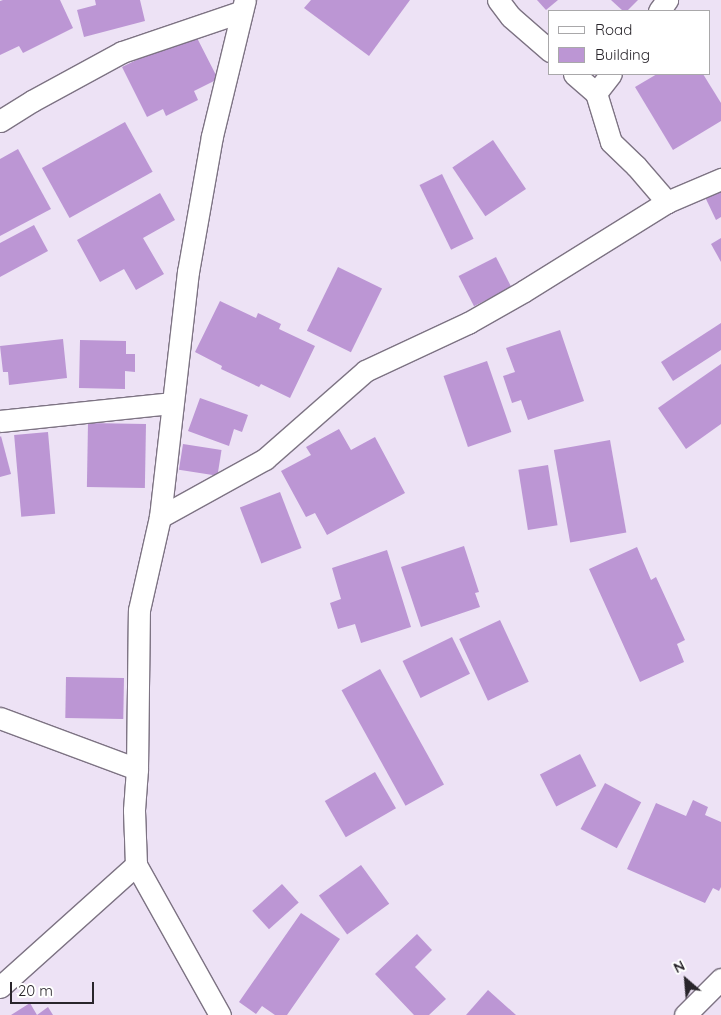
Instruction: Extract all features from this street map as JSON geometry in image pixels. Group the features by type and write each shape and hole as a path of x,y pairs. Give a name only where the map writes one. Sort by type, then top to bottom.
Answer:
{"street":[{"path":"498,0 511,17 548,50"},
{"path":"0,121 32,101 122,52 242,6"},
{"path":"220,1015 136,865 134,810 137,769 139,610 160,517 188,272 212,136 242,6"},
{"path":"575,75 596,93 611,142 636,166 667,202"},
{"path":"596,93 609,75"},
{"path":"160,517 265,459 365,371 468,323 524,291 667,202 721,178"},
{"path":"0,421 172,403"},
{"path":"0,718 137,769"},
{"path":"0,987 136,865"},
{"path":"685,1015 721,978"}],"building":[{"path":"60,0 73,28 23,53 19,46 0,55 0,1"},
{"path":"95,0 140,0 145,21 84,37 77,10 96,5"},
{"path":"311,0 410,0 369,56 304,8"},
{"path":"537,0 558,0 546,10"},
{"path":"611,0 638,0 628,10 622,10"},
{"path":"194,32 218,79 194,91 198,100 166,116 163,109 147,117 122,67"},
{"path":"655,75 704,75 721,103 721,121 673,150 635,87"},
{"path":"125,122 153,172 70,218 42,168"},
{"path":"493,140 526,189 485,216 452,167"},
{"path":"18,149 51,209 0,236 0,159"},
{"path":"442,174 474,239 451,250 420,185"},
{"path":"721,189 721,217 716,220 705,197"},
{"path":"160,193 175,220 143,238 164,274 136,290 124,269 100,282 77,240"},
{"path":"34,225 48,251 0,277 0,243"},
{"path":"721,238 721,262 711,244"},
{"path":"496,257 511,287 474,306 459,276"},
{"path":"338,267 382,288 351,352 307,331"},
{"path":"220,301 256,318 258,313 281,324 279,329 315,346 290,398 261,384 259,387 221,369 222,366 195,352"},
{"path":"721,323 721,350 673,381 661,362"},
{"path":"560,330 584,401 528,420 521,400 512,403 503,376 515,372 506,348"},
{"path":"63,339 67,378 9,385 8,372 3,372 0,346"},
{"path":"80,340 126,341 126,354 135,354 135,372 125,371 125,389 79,388"},
{"path":"487,361 511,432 468,447 444,376"},
{"path":"721,364 721,424 686,449 658,408"},
{"path":"200,398 248,415 242,432 234,429 229,446 188,431"},
{"path":"88,423 146,424 145,488 87,487"},
{"path":"339,429 351,450 375,437 405,493 327,535 315,513 306,517 281,471 311,455 306,447"},
{"path":"48,432 55,514 21,517 14,435"},
{"path":"0,437 11,474 0,477"},
{"path":"610,440 626,533 570,542 554,450"},
{"path":"183,444 222,450 217,476 179,470"},
{"path":"548,465 558,525 528,530 518,470"},
{"path":"280,492 302,548 261,563 240,507"},
{"path":"464,546 479,592 475,593 480,607 421,627 401,567"},
{"path":"637,547 651,580 656,577 685,640 677,644 684,662 640,682 589,569"},
{"path":"387,550 411,627 361,643 355,624 338,629 330,603 341,599 332,568"},
{"path":"500,620 529,682 488,701 459,639"},
{"path":"452,637 470,674 421,698 403,661"},
{"path":"380,669 444,784 406,806 342,690"},
{"path":"66,677 124,678 123,719 65,718"},
{"path":"580,754 596,786 556,807 540,774"},
{"path":"375,772 396,808 346,837 325,801"},
{"path":"605,783 641,802 617,848 581,829"},
{"path":"693,800 708,807 705,815 721,822 721,887 719,891 713,888 705,903 627,869 656,803 686,816"},
{"path":"361,865 389,904 347,934 319,896"},
{"path":"282,884 299,903 269,929 252,911"},
{"path":"301,913 340,939 287,1015 275,1015 262,1006 256,1014 239,1002"},
{"path":"417,934 432,950 415,967 446,999 429,1015 414,1015 375,974"},
{"path":"488,990 516,1015 466,1015"},
{"path":"30,1003 37,1015 11,1015"},
{"path":"48,1007 53,1015 37,1015"}]}
